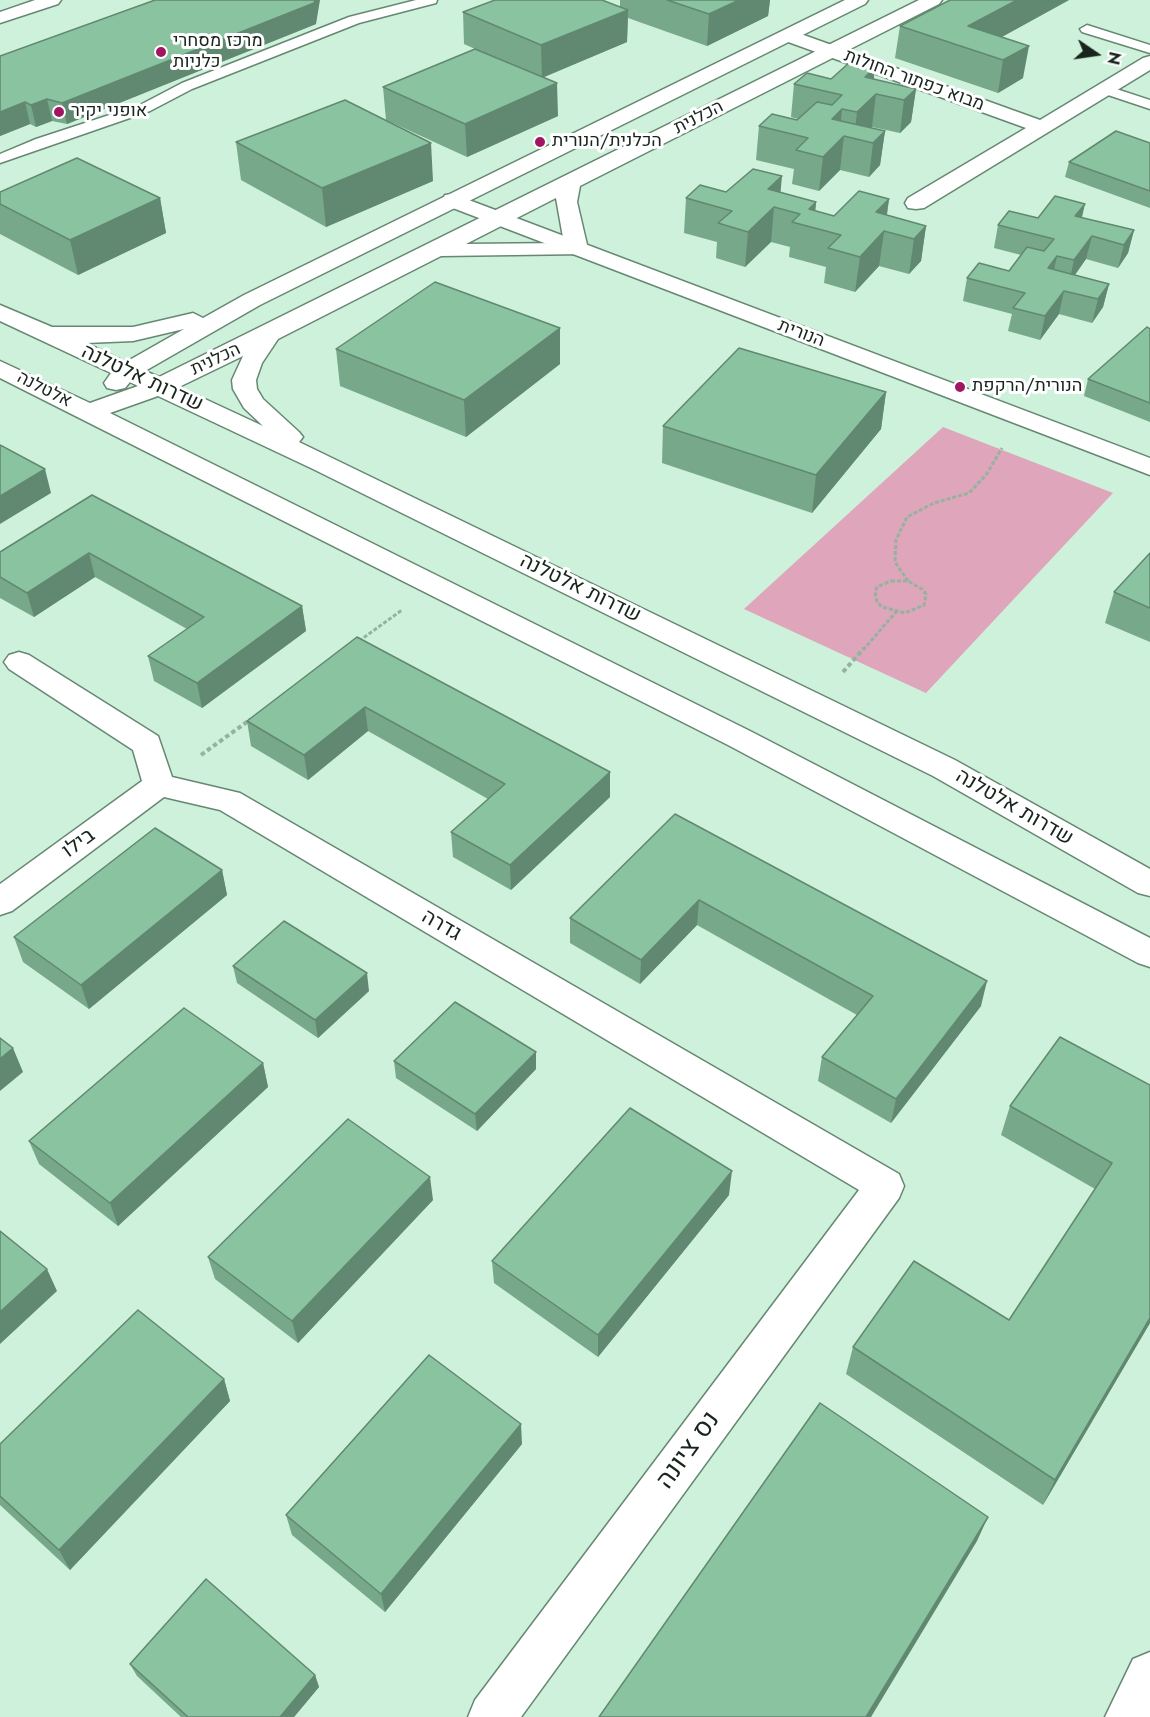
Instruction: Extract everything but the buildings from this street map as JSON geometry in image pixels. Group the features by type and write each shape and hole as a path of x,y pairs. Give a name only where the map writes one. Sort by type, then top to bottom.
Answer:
{"street":[{"path":"0,18 52,0"},
{"name":"הכלנית","path":"87,413 126,372 252,300 859,0"},
{"name":"הכלנית","path":"87,413 159,387 270,334 933,0"},
{"name":"מבוא כפתור החולות","path":"787,35 1042,127"},
{"path":"916,203 1150,62"},
{"path":"432,252 577,249 566,202 570,183"},
{"name":"הנורית","path":"453,200 1150,467"},
{"path":"40,332 84,336 143,333 176,326 252,300"},
{"name":"שדרות אלטלנה","path":"0,312 322,463 944,768 1150,884"},
{"path":"270,334 250,363 244,380 245,389 253,403 322,463"},
{"name":"אלטלנה","path":"0,368 87,413"},
{"path":"87,413 739,738 1150,954"},
{"path":"19,662 147,744 159,785"},
{"name":"בילו","path":"0,902 159,785"},
{"name":"גדרה","path":"159,785 229,801 885,1186"},
{"name":"נס ציונה","path":"492,1717 885,1186"},
{"path":"1129,1717 1150,1676"}],"lane":[{"path":"0,159 41,142 145,108 188,86 354,20 431,0"},
{"path":"1087,29 1150,49"},
{"path":"1104,89 1150,105"}],"path":[{"path":"908,582 895,562 896,540 907,517 934,503 969,493 986,475 998,452 1030,421"},
{"path":"908,582 922,589 926,600 919,609 897,612 877,602 875,591 883,583 908,582"},
{"path":"349,648 435,586"},
{"path":"843,672 897,612"},
{"path":"159,785 254,717"}],"shaded area":[{"path":"943,427 1113,493 926,693 744,609"}],"place":[{"name":"מרכז מסחרי כלניות","path":"161,52"},
{"name":"אופני יקיר","path":"59,112"},
{"name":"הכלנית/הנורית","path":"540,142"},
{"name":"הנורית/הרקפת","path":"960,387"}]}
